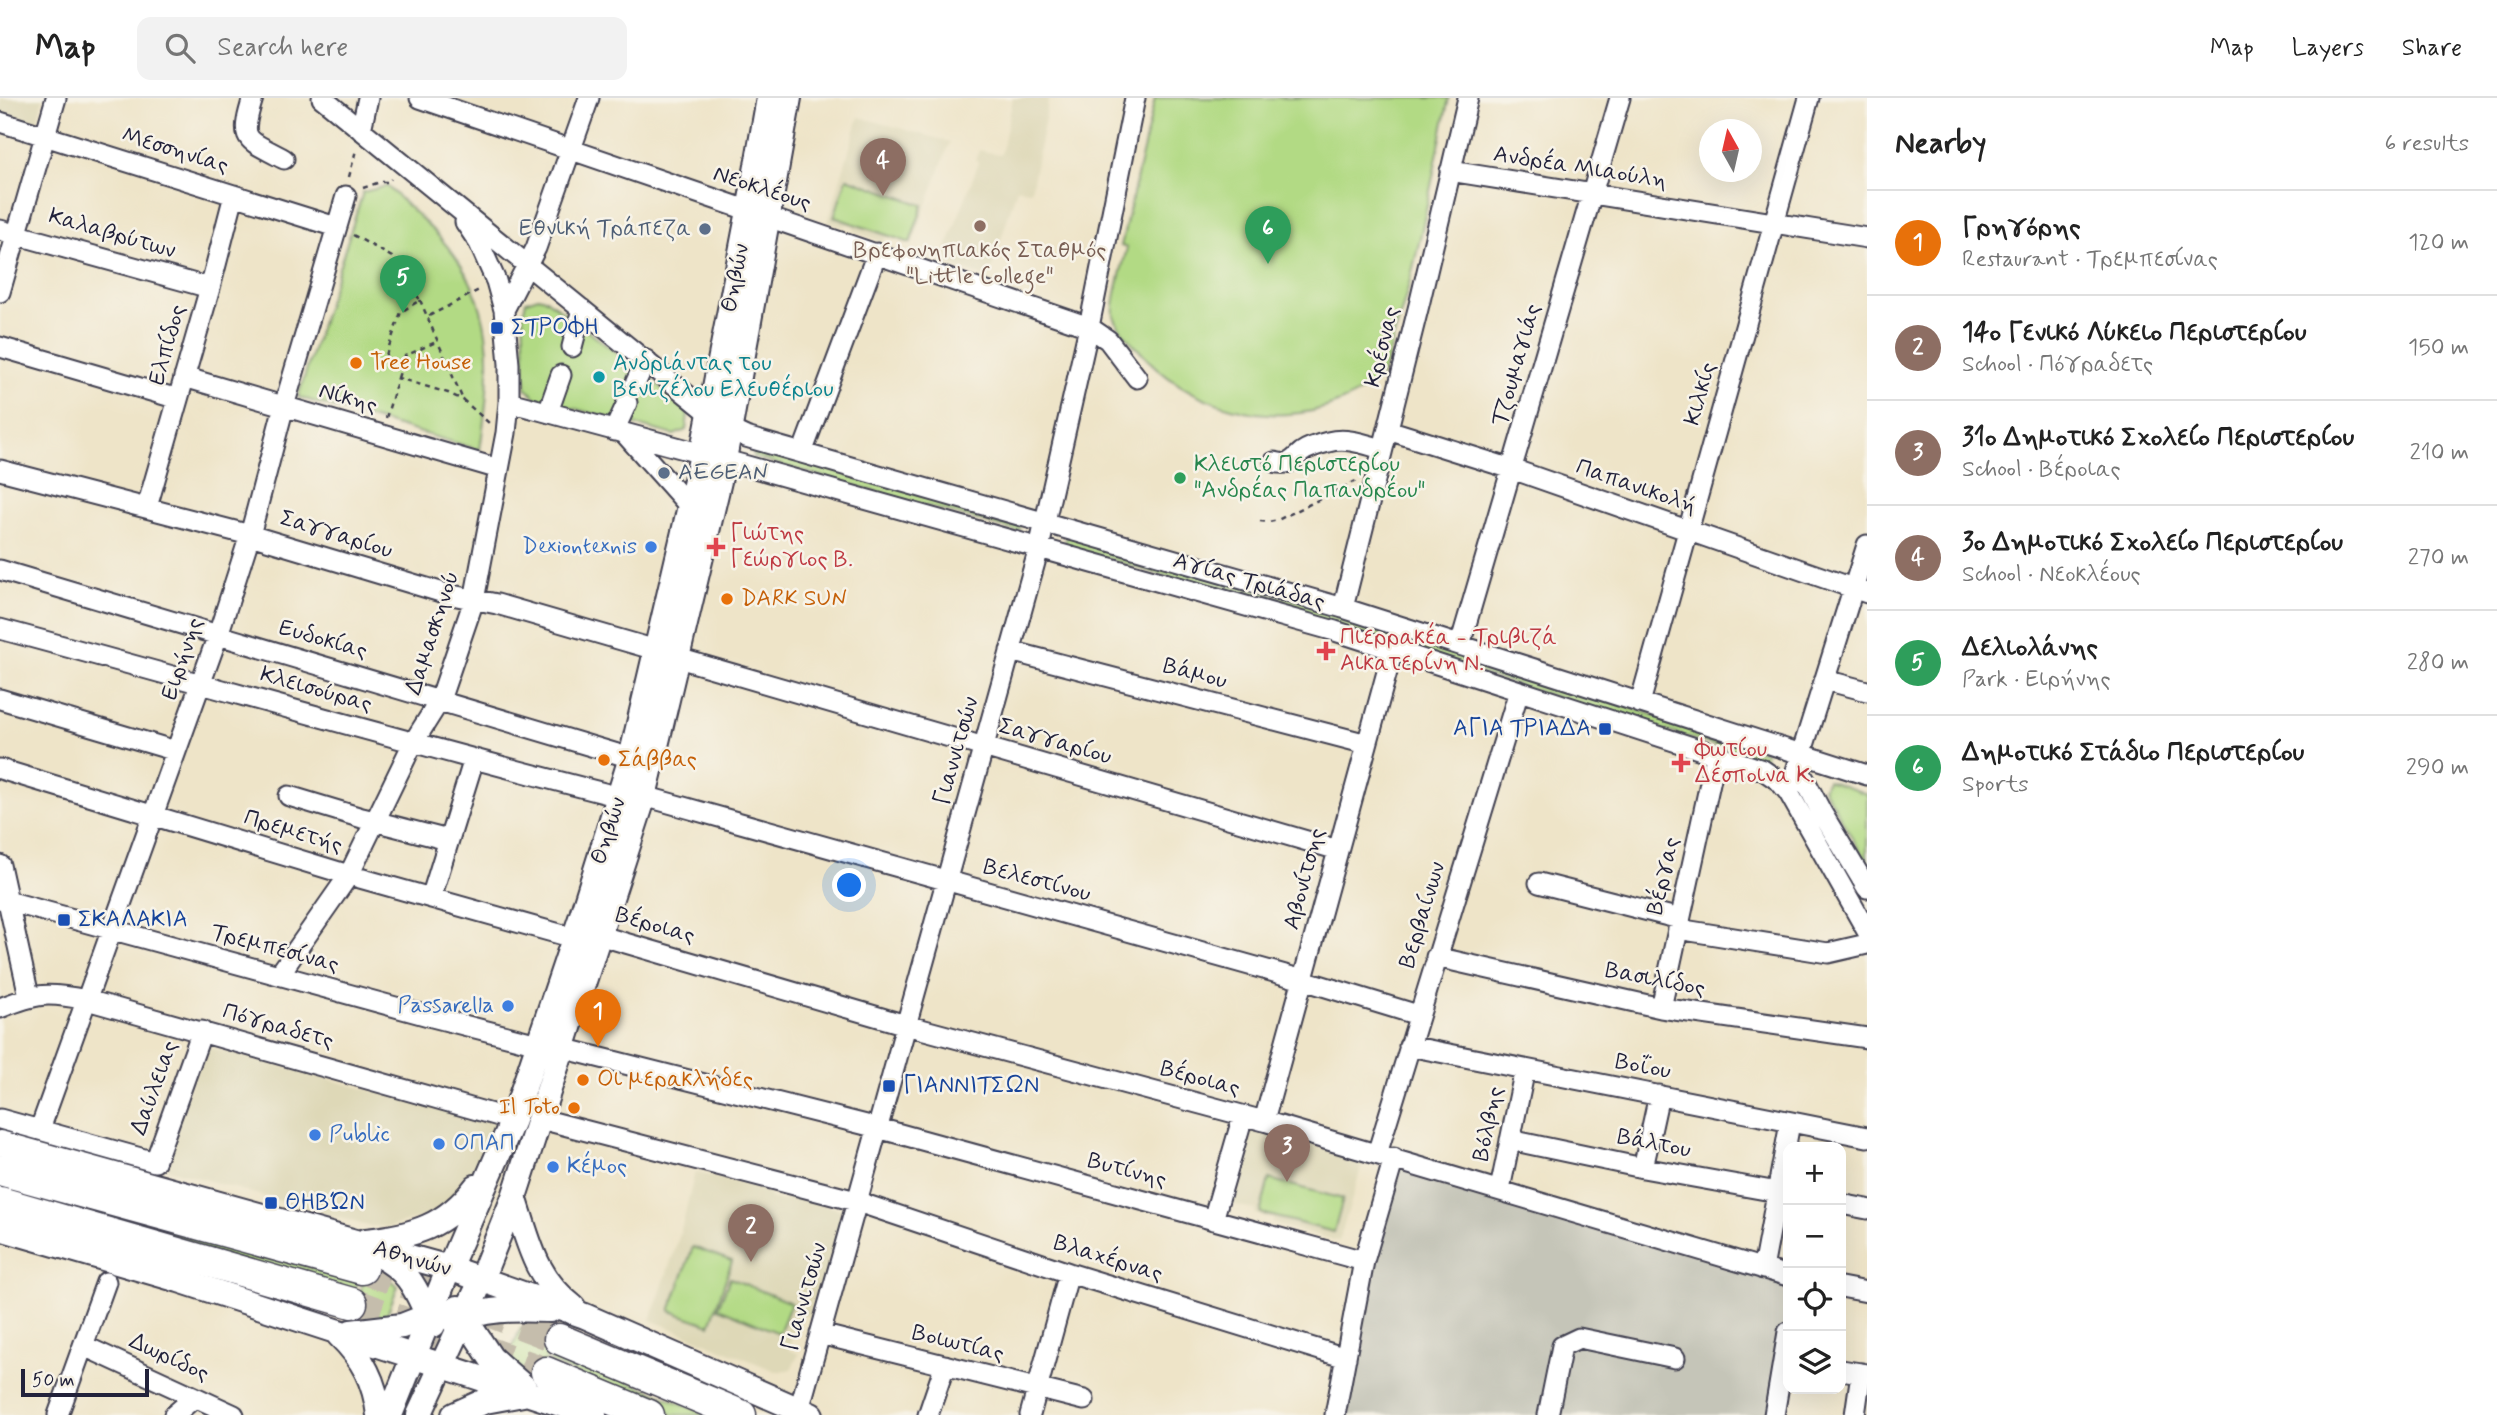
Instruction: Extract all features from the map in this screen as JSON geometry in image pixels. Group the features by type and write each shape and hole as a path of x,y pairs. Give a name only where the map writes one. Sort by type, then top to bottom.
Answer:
{"highway":[{"name":"Αθηνών","path":"0,1170 358,1256"},
{"path":"0,1202 352,1303"},
{"path":"559,1339 741,1415"},
{"path":"539,1382 649,1415"}],"main road":[{"name":"Θηβών","path":"632,797 631,758 667,654 691,508 713,458 738,433 769,98"},
{"name":"Θηβών","path":"418,1415 431,1345 461,1291 492,1167 550,1046 632,797 713,458 710,412 789,98"},
{"name":"Θηβών","path":"390,1415 514,1197 541,1119 550,1046"},
{"name":"Αθηνών","path":"0,1143 461,1291 585,1316 805,1413"},
{"path":"358,1256 388,1239 431,1226 463,1204 492,1167"},
{"path":"514,1197 542,1275 556,1294 585,1316"},
{"path":"0,1227 179,1280 336,1332 431,1345"},
{"path":"358,1256 403,1271 431,1345"},
{"path":"461,1291 518,1310 547,1310 585,1316"},
{"path":"461,1291 491,1358 539,1382 594,1415"},
{"path":"336,1332 385,1329 539,1382"},
{"path":"336,1332 354,1349 365,1367 372,1382 379,1415"},
{"path":"454,1415 539,1382"}],"street":[{"path":"0,292 9,231 55,98"},
{"path":"253,98 245,123 248,138 284,159"},
{"path":"322,98 457,210 738,433"},
{"path":"360,130 368,98"},
{"name":"Νεοκλέους","path":"420,98 1089,327"},
{"path":"504,310 528,266 589,98"},
{"name":"Γιαννιτσών","path":"805,1413 820,1334 1046,523 1089,327 1133,98"},
{"name":"Κρέσνας","path":"1343,608 1468,98"},
{"name":"Τζουμαγιάς","path":"1460,645 1620,98"},
{"name":"Κιλκίς","path":"1640,703 1809,98"},
{"name":"Μεσσηνίας","path":"0,122 337,227"},
{"name":"Ανδρέα Μιαούλη","path":"1450,171 1867,238"},
{"name":"Ελπίδος","path":"147,507 211,288 234,195"},
{"name":"Ειρήνης","path":"40,1129 218,635 250,535 284,406 346,196"},
{"name":"Δαμασκηνού","path":"279,975 349,875 413,743 440,701 474,600 506,433 509,364 504,310 496,281 479,243 457,210"},
{"name":"Καλαβρύτων","path":"9,231 211,288"},
{"path":"802,453 877,253"},
{"path":"572,347 582,309"},
{"path":"1089,327 1108,340 1136,378"},
{"path":"0,347 178,399"},
{"path":"635,384 646,360"},
{"path":"548,412 561,375"},
{"name":"Νίκης","path":"184,377 499,469"},
{"name":"Αγίας Τριάδας","path":"509,402 1335,631 1763,770 1779,781 1789,793 1867,931"},
{"path":"627,403 620,433 691,508"},
{"name":"Αγίας Τριάδας","path":"738,433 1343,608 1640,703 1800,761 1867,775"},
{"name":"Παπανικολή","path":"1274,462 1292,463 1303,451 1338,440 1385,440 1512,469 1860,591"},
{"name":"Σαγγαρίου","path":"0,470 147,507 474,600 497,604 1338,850"},
{"path":"1789,793 1825,680 1860,591 1867,545"},
{"name":"Ευδοκίας","path":"0,570 631,758"},
{"name":"Κλεισούρας","path":"0,629 413,743 632,797"},
{"name":"Αβονίτσης","path":"1264,1121 1393,650"},
{"name":"Βάμου","path":"1010,651 1367,744"},
{"path":"1825,680 1867,691"},
{"name":"Βερβαίνων","path":"1335,1415 1409,1046 1519,691"},
{"path":"0,699 176,751"},
{"name":"Βέργας","path":"1661,1008 1716,755"},
{"path":"431,898 474,759"},
{"path":"1800,761 1822,813 1867,888"},
{"name":"Πρεμετής","path":"0,769 349,875 586,936"},
{"path":"289,796 448,840"},
{"name":"Βελεστίνου","path":"632,797 1303,980 1418,1015"},
{"path":"0,866 4,901 29,996 0,1008"},
{"path":"1539,883 1679,924 1828,953 1867,944"},
{"name":"Τρεμπεσίνας","path":"4,901 432,1017 878,1128"},
{"name":"Βέροιας","path":"586,936 1264,1121 1783,1275"},
{"name":"Βασιλίδος","path":"1436,957 1661,1008 1867,1038"},
{"name":"Πόγραδετς","path":"29,996 54,994 87,1000 513,1119"},
{"name":"Δαύλειας","path":"40,1129 155,1162 202,1031"},
{"name":"Βοΐου","path":"1409,1046 1867,1137"},
{"name":"Βόλβης","path":"1500,1189 1525,1069"},
{"path":"1643,1168 1659,1095"},
{"path":"1213,1220 1243,1116"},
{"path":"0,1119 40,1129"},
{"path":"541,1119 857,1203"},
{"path":"1788,1142 1790,1123"},
{"name":"Βυτίνης","path":"878,1128 1364,1261"},
{"name":"Βάλτου","path":"1510,1140 1643,1168 1783,1193"},
{"path":"1763,1269 1783,1193"},
{"name":"Βλαχέρνας","path":"857,1203 1346,1359"},
{"path":"1846,1205 1867,1209"},
{"path":"1030,1415 1069,1272"},
{"path":"58,1415 106,1282"},
{"path":"1846,1288 1867,1292"},
{"name":"Βοιωτίας","path":"820,1334 1084,1400"},
{"path":"1548,1415 1562,1346 1580,1338 1675,1358"},
{"name":"Δωρίδος","path":"84,1346 234,1415"},
{"path":"928,1415 945,1366"},
{"path":"1846,1371 1864,1374 1855,1415"},
{"path":"1774,1415 1783,1374"},
{"path":"174,1415 195,1397"}],"path":[{"path":"360,130 346,196 358,192 365,185 380,181 389,182 402,164"},
{"path":"337,227 392,257 429,316 463,400"},
{"path":"429,316 496,281"},
{"path":"385,358 401,312 420,300"},
{"path":"381,434 405,356 438,341"},
{"path":"398,379 463,400 486,422 506,433"},
{"path":"1260,521 1269,523 1278,520 1348,483 1376,475"}],"shaded area":[{"path":"0,98 43,98 37,124 0,112"},
{"path":"1013,98 1049,98 1031,191 1017,188 989,278 941,262 979,162 976,160 979,150 1001,155"},
{"path":"859,117 950,142 912,245 887,236 883,242 854,231 854,226 846,224 845,227 828,222"},
{"path":"205,1046 496,1124 482,1163 470,1183 434,1213 390,1227 368,1226 161,1167"},
{"path":"1234,1123 1364,1159 1339,1241 1279,1225 1272,1222 1273,1219 1254,1214 1255,1210 1211,1198"},
{"path":"1400,1165 1783,1280 1783,1335 1771,1415 1343,1415 1374,1259"},
{"path":"695,1172 766,1190 771,1199 783,1201 791,1196 846,1211 823,1289 817,1290 811,1310 815,1312 813,1318 801,1314 788,1349 799,1354 791,1369 778,1372 651,1320 680,1234"}],"green space":[{"path":"1155,98 1449,98 1403,307 1385,367 1367,388 1340,402 1313,411 1258,413 1231,408 1204,398 1157,369 1121,329 1114,309 1127,248 1121,246"},
{"path":"847,178 923,205 910,243 834,217"},
{"path":"387,186 447,245 468,278 478,301 488,349 480,450 298,397 363,192"},
{"path":"538,297 546,299 680,402 688,414 686,430 674,435 538,399 526,389 523,314 526,301"},
{"path":"755,448 1021,523 1019,532 753,457"},
{"path":"1067,536 1339,612 1766,752 1764,761 1064,545"},
{"path":"1827,780 1867,794 1867,863 1823,788"},
{"path":"1269,1179 1343,1199 1334,1232 1260,1213"},
{"path":"0,1180 358,1281 355,1294 0,1194"},
{"path":"693,1247 732,1261 710,1325 670,1311"},
{"path":"369,1266 398,1286 386,1317 354,1310"},
{"path":"730,1278 791,1303 779,1333 718,1308"},
{"path":"521,1328 557,1333 538,1378 506,1361"},
{"path":"553,1350 709,1415 674,1415 550,1363"}],"tunnel":[{"path":"362,1269 431,1292"},
{"path":"352,1303 546,1372"},
{"path":"478,1308 559,1339"}],"place":[{"name":"3ο Δημοτικό Σχολείο Περιστερίου","path":"883,196"},
{"name":"Βρεφονηπιακός Σταθμός \"Little College\"","path":"980,226"},
{"name":"Εθνική Τράπεζα","path":"705,229"},
{"name":"Δημοτικό Στάδιο Περιστερίου","path":"1268,264"},
{"name":"Δελιολάνης","path":"403,313"},
{"name":"ΣΤΡΟΦΗ","path":"497,328"},
{"name":"Tree House","path":"356,363"},
{"name":"Ανδριάντας του Βενιζέλου Ελευθέριου","path":"599,377"},
{"name":"AEGEAN","path":"664,473"},
{"name":"Κλειστό Περιστερίου \"Ανδρέας Παπανδρέου\"","path":"1180,478"},
{"name":"Dexiontexnis","path":"651,547"},
{"name":"Γιώτης Γεώργιος Β.","path":"716,547"},
{"name":"DARK SUN","path":"727,599"},
{"name":"Πιερρακέα - Τριβιζά Αικατερίνη Ν.","path":"1326,651"},
{"name":"ΑΓΙΑ ΤΡΙΑΔΑ","path":"1605,729"},
{"name":"Σάββας","path":"604,760"},
{"name":"Φωτίου Δέσποινα Κ.","path":"1681,763"},
{"name":"ΣΚΑΛΑΚΙΑ","path":"64,920"},
{"name":"Passarella","path":"508,1006"},
{"name":"Γρηγόρης","path":"598,1047"},
{"name":"Οι μερακλήδες","path":"583,1080"},
{"name":"ΓΙΑΝΝΙΤΣΩΝ","path":"889,1086"},
{"name":"Il Toto","path":"574,1108"},
{"name":"Public","path":"315,1135"},
{"name":"ΟΠΑΠ","path":"439,1144"},
{"name":"Κέμος","path":"553,1167"},
{"name":"31ο Δημοτικό Σχολείο Περιστερίου","path":"1287,1182"},
{"name":"ΘΗΒΏΝ","path":"271,1203"},
{"name":"14ο Γενικό Λύκειο Περιστερίου","path":"751,1262"}]}
